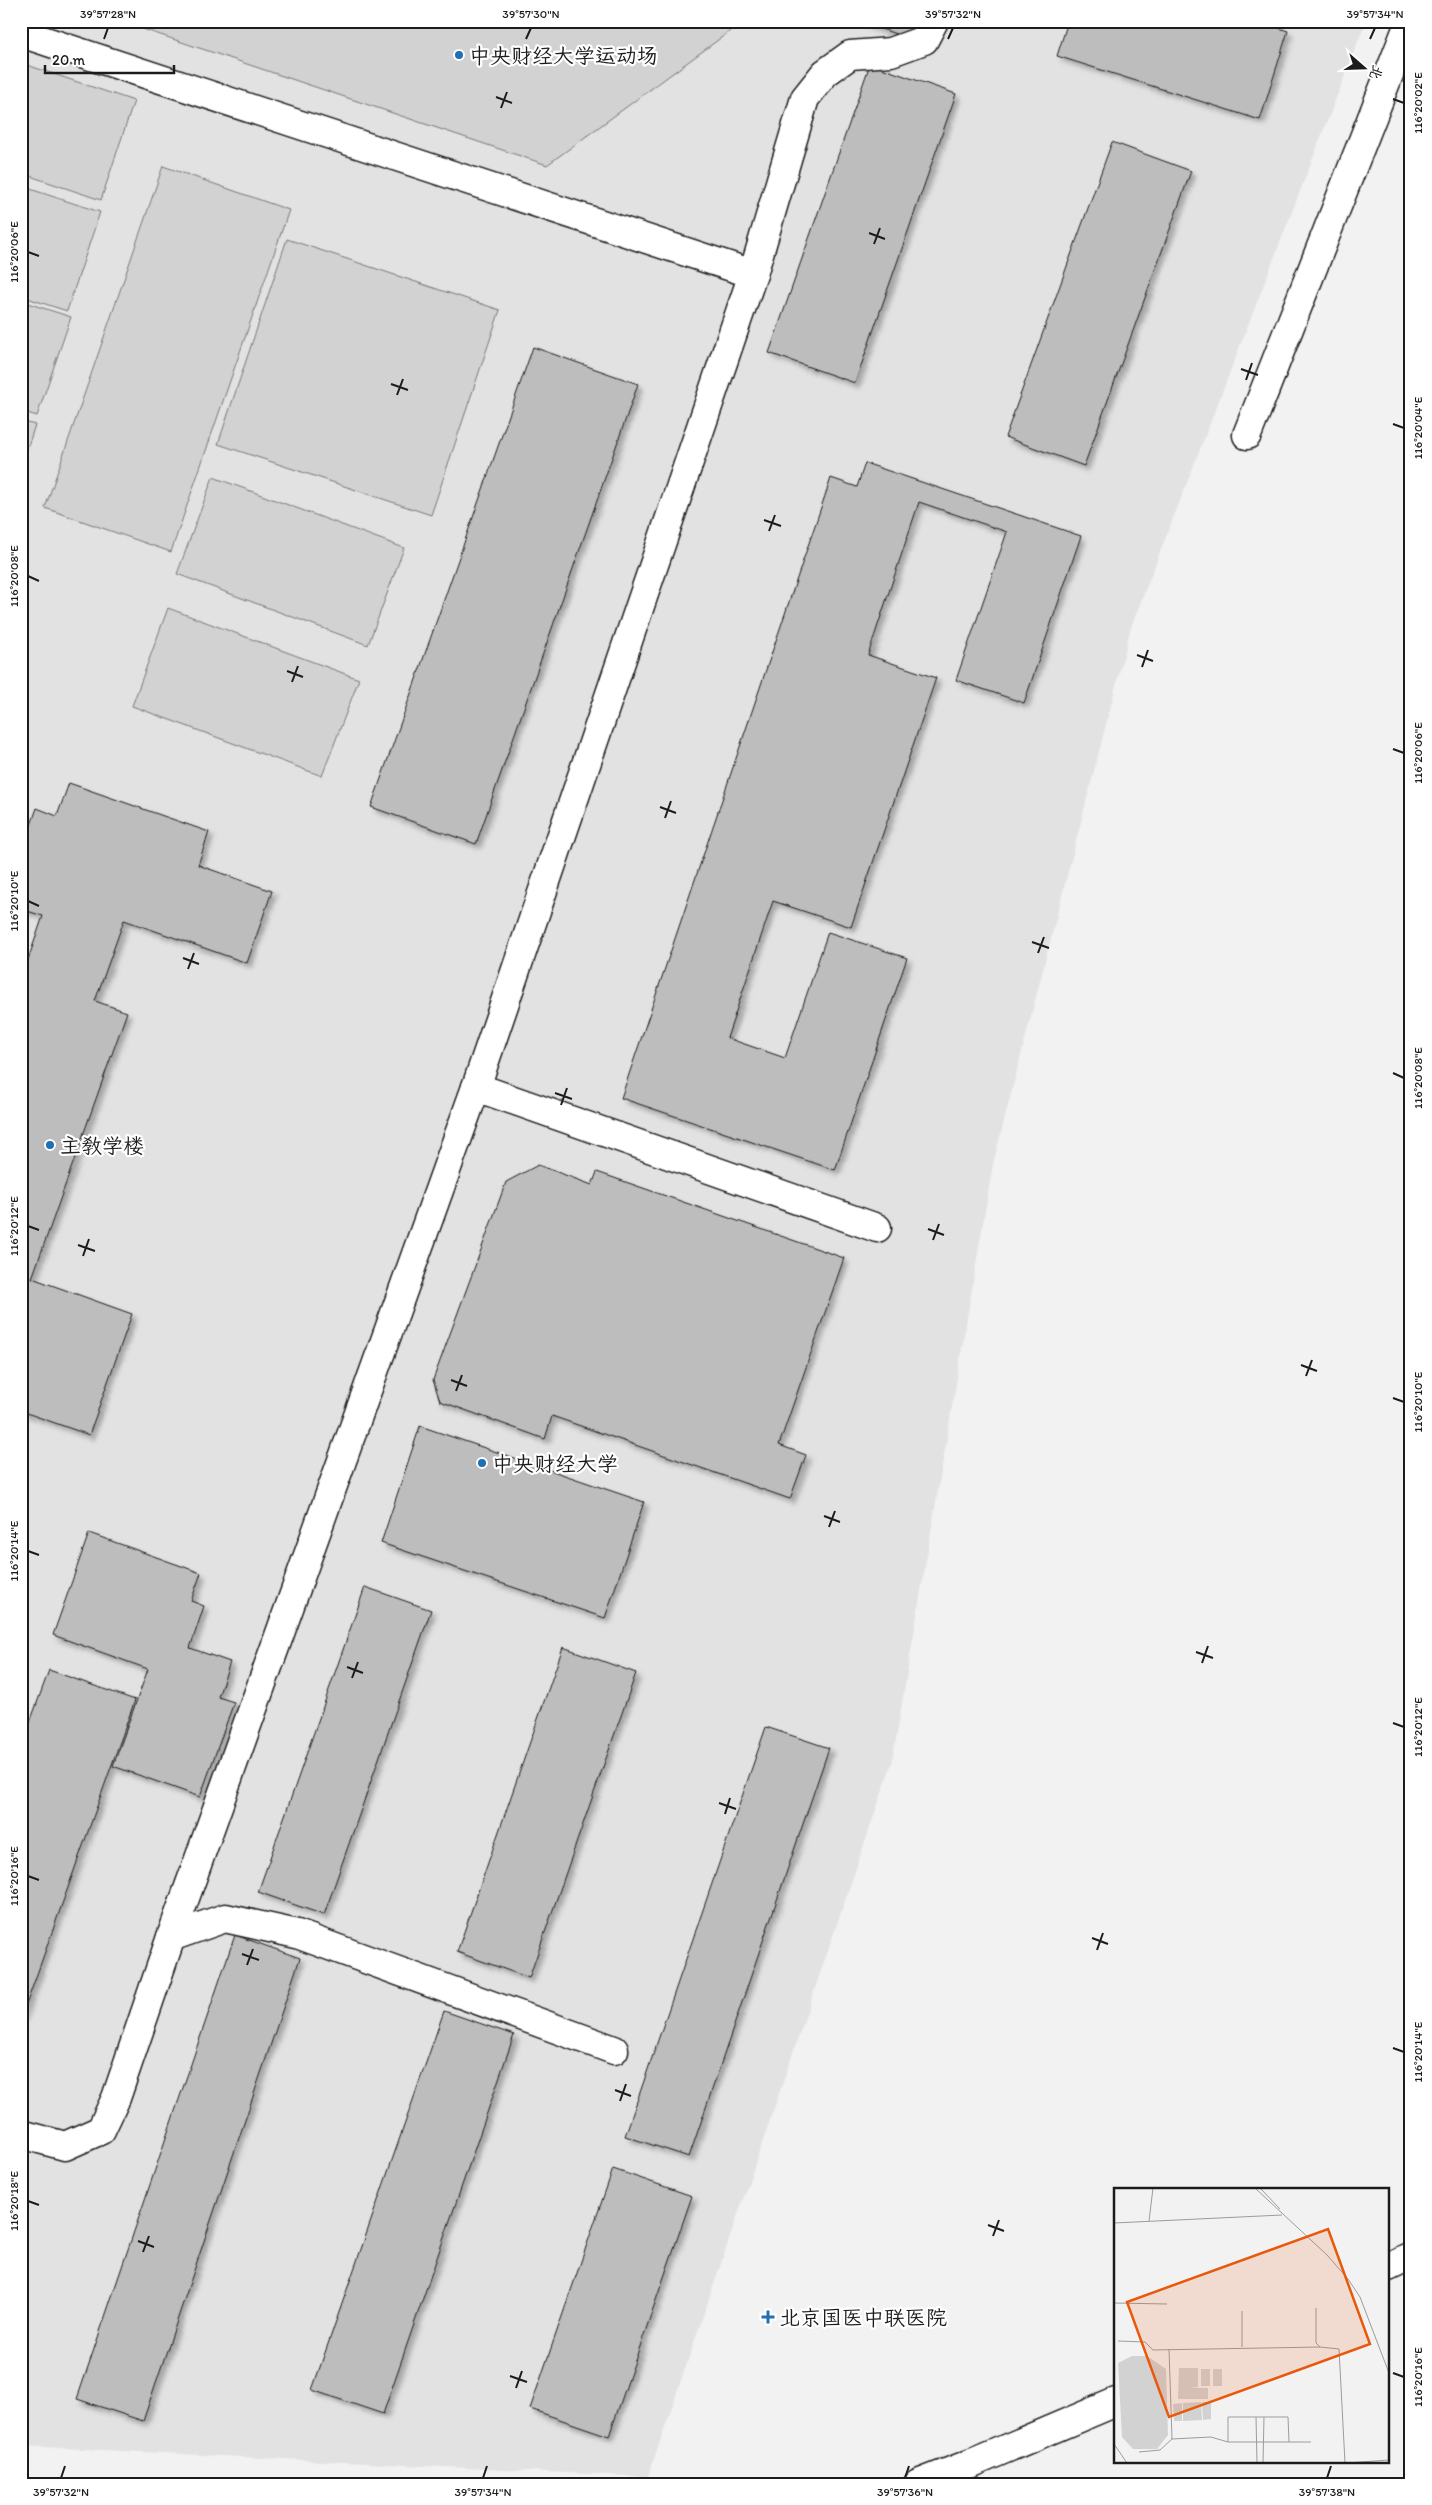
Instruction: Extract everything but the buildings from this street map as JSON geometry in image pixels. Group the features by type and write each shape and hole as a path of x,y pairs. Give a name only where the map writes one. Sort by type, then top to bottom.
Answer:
{"street":[{"path":"21,2134 65,2146 101,2130 116,2098 171,1937 476,1087 753,274 806,98 824,73 850,55 892,52 924,40 934,21"},
{"path":"1247,435 1410,21"},
{"path":"21,34 753,274"},
{"path":"476,1087 877,1228"},
{"path":"171,1937 225,1918 297,1934 614,2050"},
{"path":"1390,2266 1411,2256"},
{"path":"918,2484 1114,2403"}],"shaded area":[{"name":"中央财经大学","path":"21,21 1366,21 1131,627 993,1164 892,1763 648,2477 21,2446"},
{"path":"119,21 744,21 547,165"},
{"path":"21,63 134,101 101,200 21,173"},
{"path":"163,166 289,210 171,552 45,508"},
{"path":"21,186 100,212 67,311 21,296"},
{"path":"287,239 500,310 431,515 218,444"},
{"path":"21,301 71,317 37,416 21,411"},
{"path":"21,421 35,425 21,467"},
{"path":"213,477 404,548 368,645 177,574"},
{"path":"168,608 359,679 322,776 132,706"}],"place":[{"name":"中央财经大学运动场","path":"459,55"},
{"name":"主教学楼","path":"50,1145"},
{"name":"中央财经大学","path":"482,1463"},
{"name":"北京国医中联医院","path":"768,2317"}]}
